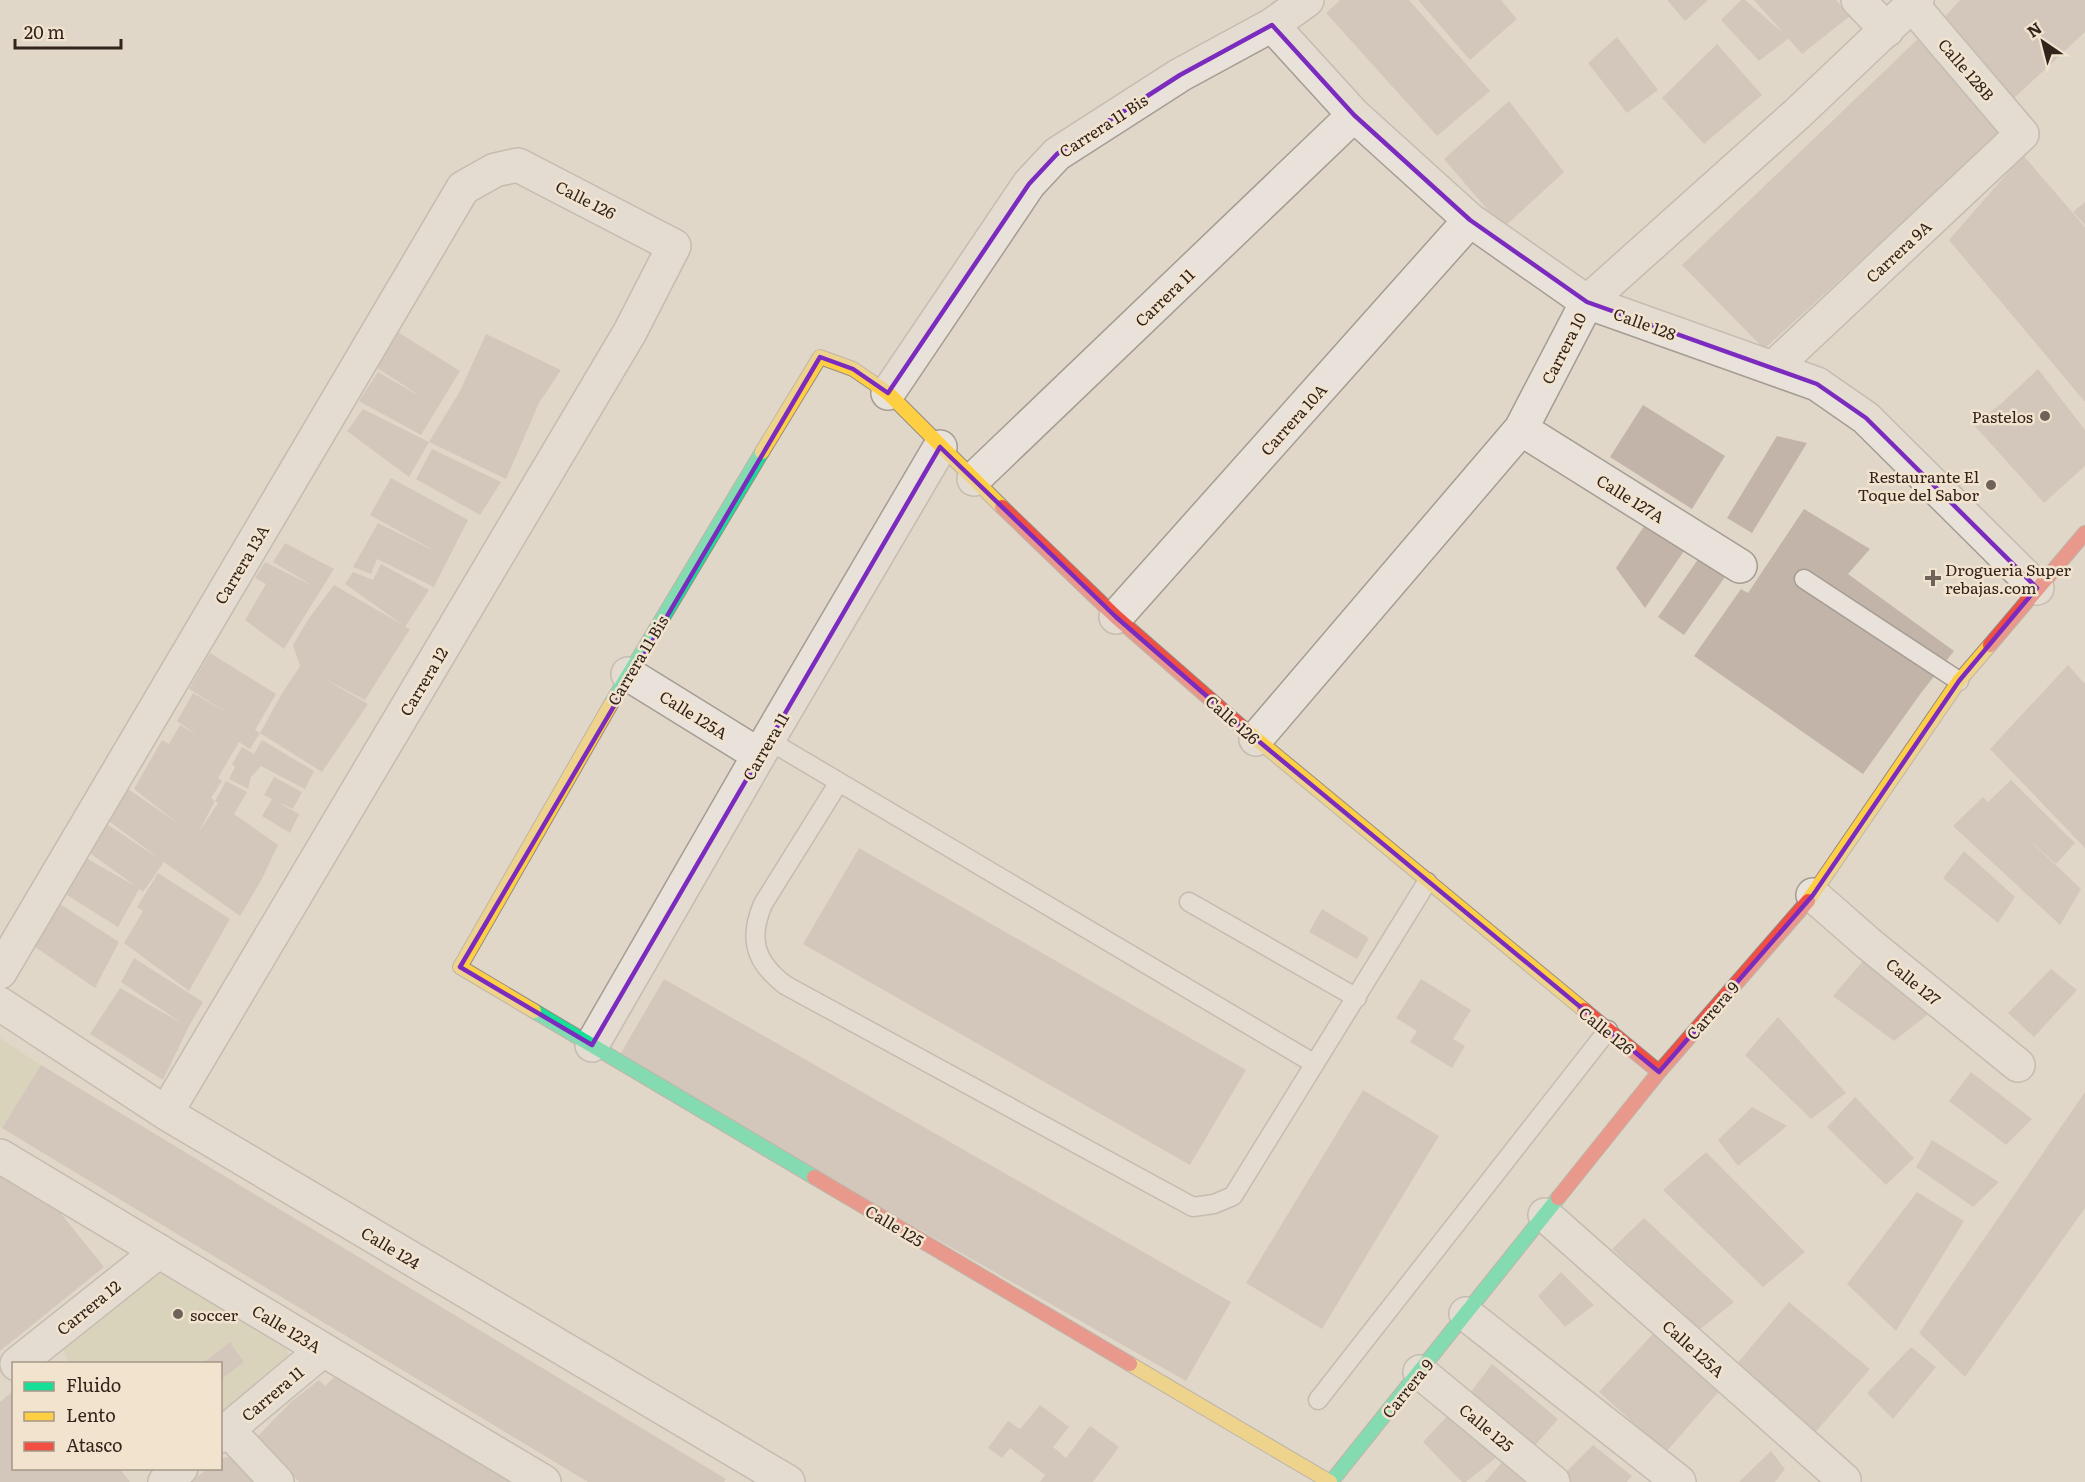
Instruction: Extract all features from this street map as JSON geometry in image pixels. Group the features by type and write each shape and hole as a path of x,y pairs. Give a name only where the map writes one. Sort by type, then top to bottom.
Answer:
{"street":[{"name":"Carrera 11 Bis","path":"888,393 1029,184 1056,154 1180,75 1272,25 1307,0"},
{"path":"1858,0 1887,30"},
{"name":"Carrera 10","path":"1256,739 1521,429 1587,302 1797,114 1914,2"},
{"name":"Calle 128B","path":"1914,2 2022,134"},
{"name":"Calle 128","path":"1272,25 1354,115 1470,220 1587,302 1817,384 1866,418 2037,588"},
{"name":"Carrera 11","path":"974,479 1354,115"},
{"name":"Carrera 9A","path":"1773,368 2022,134"},
{"name":"Calle 126","path":"495,170 518,165 675,246"},
{"name":"Carrera 13A","path":"0,972 463,188 495,170"},
{"name":"Carrera 10A","path":"1116,617 1470,220"},
{"name":"Carrera 12","path":"166,1113 630,332 675,246"},
{"name":"Carrera 11 Bis","path":"460,967 628,674 820,357"},
{"name":"Calle 126","path":"820,357 853,369 888,393 940,447 1116,617 1256,739 1659,1072"},
{"name":"Calle 127A","path":"1521,429 1740,566"},
{"name":"Carrera 11","path":"592,1046 940,447"},
{"name":"Carrera 9","path":"1330,1482 1659,1072 1813,895 1959,681 2085,533"},
{"name":"Calle 125A","path":"628,674 764,747"},
{"name":"Calle 127","path":"1813,895 1869,944 2018,1065"},
{"name":"Calle 125","path":"460,967 1330,1482"},
{"name":"Calle 124","path":"0,1004 166,1113 788,1482"},
{"name":"Calle 123A","path":"0,1156 544,1482"},
{"name":"Calle 125A","path":"1545,1215 1844,1480"},
{"name":"Carrera 12","path":"37,1358 159,1251"},
{"path":"1466,1314 1679,1482"},
{"name":"Carrera 11","path":"224,1433 323,1350"},
{"path":"0,1377 12,1368"},
{"name":"Calle 125","path":"1420,1372 1553,1482"},
{"path":"224,1433 277,1482"},
{"path":"145,1470 154,1482"},
{"path":"165,1482 179,1470"}],"lane":[{"path":"1804,579 1959,681"},
{"path":"764,747 839,782 1315,1064"},
{"path":"839,782 763,904 756,921 754,940 760,958 770,974 785,985 1193,1207 1214,1204 1233,1196 1427,882"},
{"path":"1189,902 1357,998"},
{"path":"1318,1400 1608,1030"}],"highlighted area":[{"path":"1272,25 1354,115 1470,220 1587,302 1817,384 1866,418 2037,588 1959,681 1813,895 1659,1072 1256,739 1116,617 940,447 592,1045 460,967 820,357 853,369 888,393 1029,184 1057,154 1180,75"}],"shaded area":[{"path":"0,1038 41,1065 2,1128 0,1127"},
{"path":"160,1268 283,1342 289,1355 285,1368 222,1421 222,1362 69,1362 62,1347"}],"building":[{"path":"1340,0 1409,0 1490,91 1437,136 1326,13"},
{"path":"1418,0 1501,0 1517,19 1470,60"},
{"path":"1667,0 1708,0 1685,21"},
{"path":"1741,0 1745,0 1789,38 1759,61 1721,20"},
{"path":"1754,0 1836,0 1850,16 1802,54"},
{"path":"1960,0 2085,0 2085,32 2010,102 1942,20"},
{"path":"1921,36 2006,128 1764,349 1682,265"},
{"path":"1617,37 1658,90 1627,113 1588,63"},
{"path":"1717,44 1762,95 1704,144 1662,98"},
{"path":"1509,101 1564,172 1503,228 1444,159"},
{"path":"2023,155 2085,227 2085,402 1949,240"},
{"path":"2085,202 2085,225 2073,212"},
{"path":"385,324 460,371 421,435 359,401 378,372 423,398 365,360"},
{"path":"486,334 561,370 539,403 506,479 429,442 460,391"},
{"path":"2038,369 2085,430 2085,466 2044,503 1974,425"},
{"path":"1643,405 1725,456 1692,509 1610,457"},
{"path":"363,409 429,442 409,477 347,431"},
{"path":"1777,436 1807,443 1752,533 1727,518"},
{"path":"432,449 501,482 480,515 416,479"},
{"path":"391,478 468,520 434,587 377,559 371,574 353,567 378,523 437,552 370,515"},
{"path":"1804,509 1870,549 1848,574 1954,651 1863,774 1694,656 1741,589 1748,593"},
{"path":"1645,525 1684,551 1645,608 1616,568"},
{"path":"285,543 334,569 284,649 245,620 266,584 255,578 265,562 315,587 273,562"},
{"path":"1699,558 1725,577 1684,635 1658,617"},
{"path":"381,564 429,590 405,627 410,629 365,700 323,678 368,704 322,772 260,733 300,666 293,645 309,618 334,585 403,625 345,584 353,572 373,580"},
{"path":"210,653 276,694 255,730 260,733 250,749 239,742 218,778 222,781 211,798 215,801 226,781 247,792 234,814 278,845 262,879 240,916 164,862 143,892 139,889 118,927 62,892 84,857 137,887 87,851 105,823 160,859 106,819 124,786 180,825 134,789 162,740 169,744 180,725 198,736 177,721 193,693 229,714 189,689","holes":["215,801 218,803 198,833"]},
{"path":"2068,665 2085,684 2085,848 1990,749"},
{"path":"262,740 314,771 305,789 261,766 251,777 248,789 229,779 235,767 232,764 242,747 254,754"},
{"path":"274,777 302,792 293,809 275,801 299,814 290,833 262,816 272,799 264,795"},
{"path":"2011,780 2075,843 2056,864 2020,831 2081,889 2060,925 1953,826 1983,797 1988,802"},
{"path":"859,848 1246,1070 1190,1165 803,944"},
{"path":"1964,851 2015,897 1998,923 1943,878"},
{"path":"158,873 230,919 189,991 124,943 143,911 137,907"},
{"path":"52,899 119,942 95,988 25,940"},
{"path":"1322,909 1369,938 1357,959 1309,932"},
{"path":"1868,955 1931,1012 1894,1041 1833,996"},
{"path":"134,958 203,1002 163,1080 90,1034 120,988 183,1024 121,982"},
{"path":"2051,969 2077,990 2034,1037 2008,1013"},
{"path":"664,979 1231,1302 1186,1381 618,1058"},
{"path":"1421,979 1471,1010 1453,1039 1465,1046 1452,1068 1410,1042 1417,1031 1396,1018"},
{"path":"1778,1017 1846,1093 1811,1119 1745,1055"},
{"path":"41,1065 726,1479 724,1482 588,1482 139,1211 2,1128"},
{"path":"1971,1072 2032,1119 2006,1145 1949,1101"},
{"path":"1363,1090 1439,1136 1322,1329 1246,1283"},
{"path":"2085,1092 2085,1208 1965,1377 1919,1333"},
{"path":"1855,1097 1914,1158 1886,1185 1827,1127"},
{"path":"1752,1107 1787,1126 1738,1166 1718,1140"},
{"path":"1932,1140 1999,1182 1973,1207 1916,1167"},
{"path":"1706,1152 1805,1252 1763,1287 1663,1190"},
{"path":"0,1168 58,1210 104,1267 0,1351"},
{"path":"1917,1192 1964,1221 1896,1331 1847,1284"},
{"path":"1644,1218 1734,1302 1698,1331 1612,1249"},
{"path":"1561,1272 1594,1305 1565,1327 1538,1296"},
{"path":"1789,1302 1870,1369 1807,1442 1734,1367"},
{"path":"1664,1322 1729,1380 1666,1452 1599,1392"},
{"path":"230,1342 244,1362 222,1378 222,1362 205,1362"},
{"path":"1911,1347 1936,1367 1893,1419 1867,1393"},
{"path":"1492,1364 1558,1419 1531,1450 1470,1393"},
{"path":"337,1374 510,1482 299,1482 257,1437 292,1401 319,1380 325,1386"},
{"path":"12,1392 12,1470 121,1470 130,1482 0,1482 0,1402"},
{"path":"1040,1405 1069,1427 1053,1447 1066,1458 1090,1426 1119,1447 1093,1482 1040,1482 1045,1475 1010,1448 1002,1458 988,1448 1008,1421 1020,1429"},
{"path":"1455,1408 1503,1452 1466,1482 1462,1482 1423,1442"},
{"path":"1593,1445 1632,1476 1627,1482 1569,1482 1562,1476"},
{"path":"1771,1451 1785,1469 1775,1482 1739,1482"},
{"path":"1509,1454 1542,1482 1485,1482"},
{"path":"222,1458 234,1458 254,1482 191,1482 206,1470 222,1470"}],"traffic: fast":[{"path":"611,704 762,452"},
{"path":"534,1011 814,1177"},
{"path":"1331,1482 1558,1198"}],"traffic: slow":[{"path":"762,452 820,357 853,369 888,393 1002,507"},
{"path":"1808,901 1959,681 1990,645"},
{"path":"534,1011 460,967 611,704"},
{"path":"1243,728 1584,1010"},
{"path":"1130,1364 1330,1482"}],"traffic: jam":[{"path":"1002,507 1116,617 1243,728"},
{"path":"1990,645 2085,533"},
{"path":"1558,1198 1659,1072 1808,901"},
{"path":"1584,1010 1659,1072"},
{"path":"814,1177 1130,1364"}],"place":[{"name":"Pastelos","path":"2045,416"},
{"name":"Restaurante El Toque del Sabor","path":"1991,485"},
{"name":"Drogueria Super rebajas.com","path":"1933,578"},
{"name":"soccer","path":"178,1314"}]}
